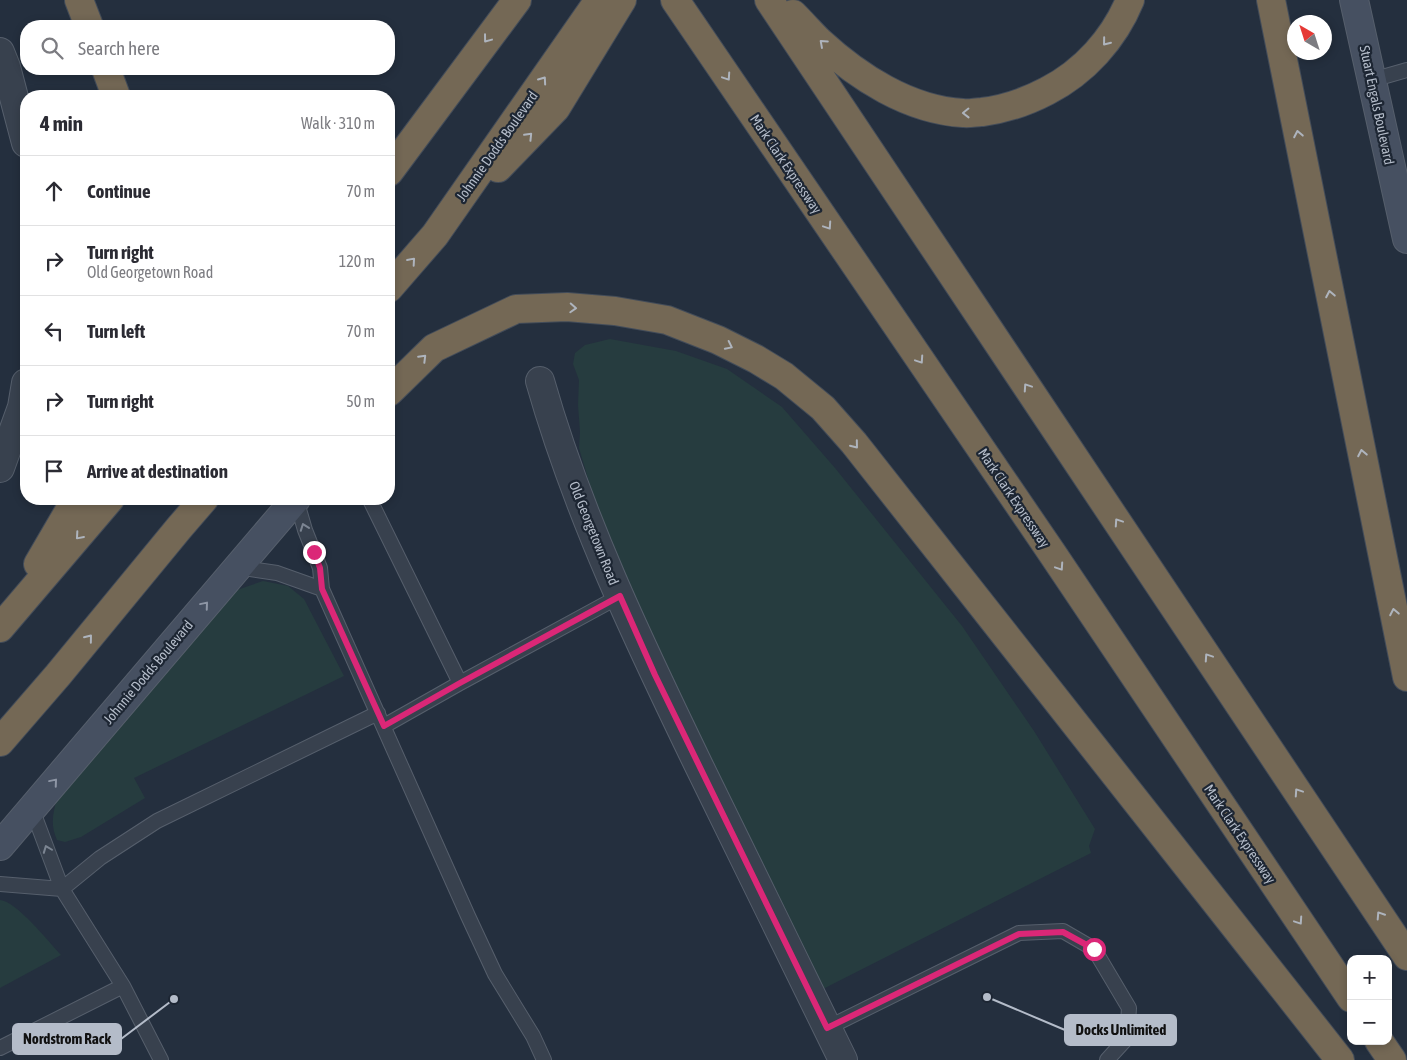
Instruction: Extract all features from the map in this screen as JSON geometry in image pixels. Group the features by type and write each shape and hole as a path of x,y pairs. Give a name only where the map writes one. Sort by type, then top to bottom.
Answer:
{"highway":[{"path":"79,0 87,20"},
{"path":"395,164 516,0"},
{"name":"Johnnie Dodds Boulevard","path":"395,281 435,235 599,0"},
{"path":"435,235 556,108 622,0"},
{"name":"Mark Clark Expressway","path":"675,0 1347,992"},
{"path":"769,0 1407,956"},
{"path":"779,0 819,41 869,80 912,102 929,108 965,114 1008,108 1028,101 1062,84 1098,52 1113,33 1130,0"},
{"path":"1270,0 1407,677"},
{"path":"108,75 114,90"},
{"path":"395,386 434,348 516,309 567,307 614,311 667,320 718,340 756,358 784,376 823,408 854,443 1340,1060"},
{"path":"0,628 72,505"},
{"path":"0,628 105,505"},
{"path":"0,742 199,505"},
{"path":"0,760 58,675"},
{"path":"1383,1045 1392,1060"}],"main road":[{"name":"Stuart Engals Boulevard","path":"1354,0 1404,207 1407,239"},
{"name":"Johnnie Dodds Boulevard","path":"0,846 291,505"}],"street":[{"path":"0,52 6,67 20,120"},
{"name":"Old Georgetown Road","path":"540,380 551,420 589,526 655,675 843,1060"},
{"path":"0,468 20,413"}],"lane":[{"path":"1372,80 1407,70"},
{"path":"298,505 320,568 322,589 495,974 533,1036 544,1060"},
{"path":"372,505 460,683"},
{"path":"237,567 277,573 322,589"},
{"path":"0,884 62,889 100,858 157,821 460,683 620,596"},
{"path":"32,809 62,889 123,986 161,1060"},
{"path":"827,1028 1019,934 1063,932 1094,949 1129,1008 1127,1038 1107,1060"},
{"path":"0,1048 123,986"}],"green space":[{"path":"610,339 676,351 727,369 782,407 835,468 962,626 1034,731 1095,829 1089,846 1091,853 821,990 754,854 755,847 747,839 628,591 597,509 579,448 579,380 573,364 575,353 585,345"},
{"path":"263,581 288,586 304,599 344,676 134,778 145,798 81,837 65,842 57,840 53,824 53,814 57,798 237,590"},
{"path":"0,900 7,902 23,914 61,955 0,988"}],"place":[{"name":"Docks Unlimited","path":"987,997"},
{"name":"Nordstrom Rack","path":"174,999"}],"route":[{"path":"314,552 320,568 322,589 384,726 620,596 655,675 827,1028 1019,934 1063,932 1094,949"}]}
